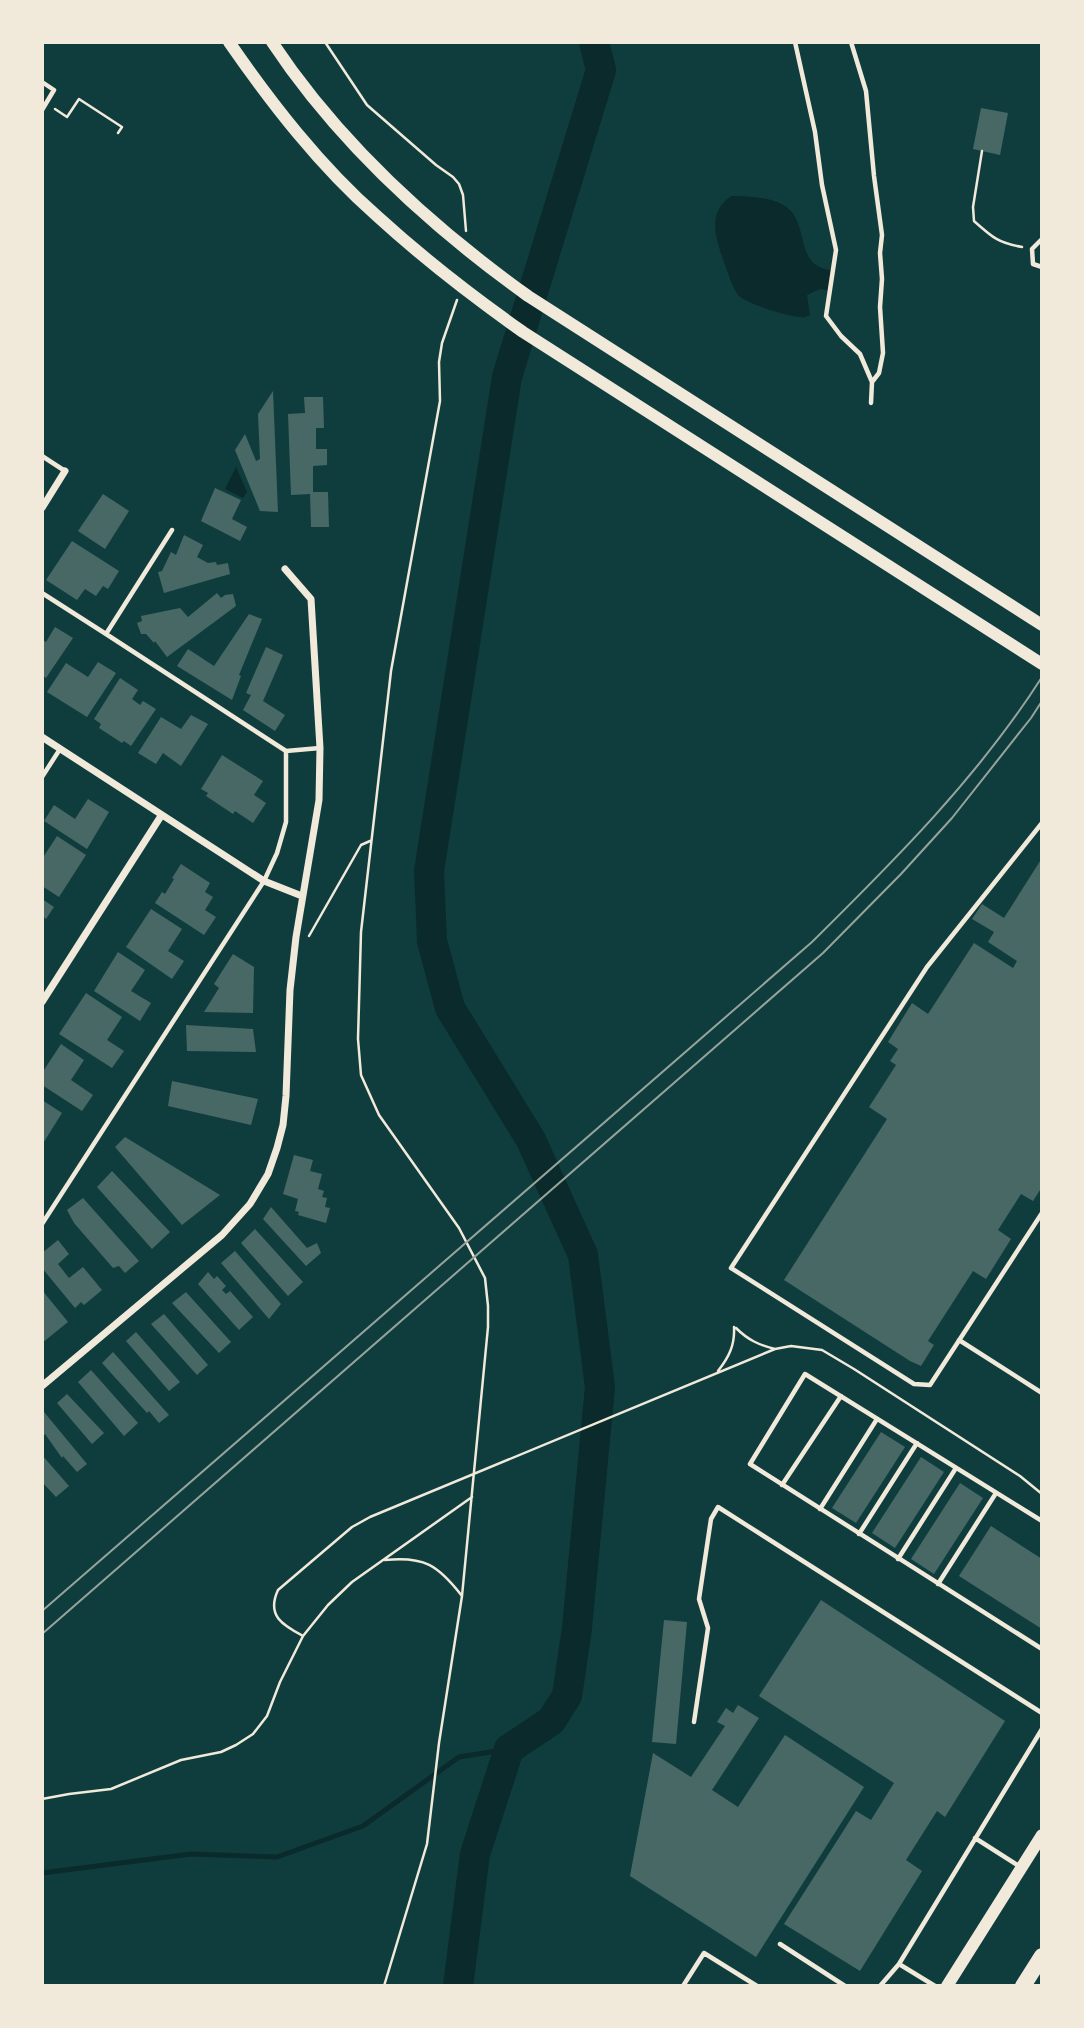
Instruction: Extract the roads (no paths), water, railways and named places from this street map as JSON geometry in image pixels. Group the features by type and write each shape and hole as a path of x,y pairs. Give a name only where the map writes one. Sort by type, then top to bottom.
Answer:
{"highway":[{"path":"1023,1986 1042,1956"}],"main road":[{"path":"229,42 267,96 346,186 456,283 523,332 1042,664"},
{"path":"272,42 306,92 343,134 370,163 456,242 528,296 1042,625"},
{"path":"947,1986 1042,1835"}],"street":[{"path":"42,508 65,471"},
{"path":"42,1386 222,1235 250,1204 268,1174 277,1148 285,1106 290,990 296,937 319,800 320,748 311,599 285,569"},
{"path":"42,737 264,881 302,896"},
{"path":"42,1002 162,816"}],"lane":[{"path":"795,42 815,132 822,185 836,250 826,316 841,336 860,354 872,382 872,403"},
{"path":"850,42 866,91 883,235 880,253 880,307 883,353 878,373 872,382"},
{"path":"42,82 54,90 42,110"},
{"path":"1042,239 1032,249 1033,264 1042,267"},
{"path":"42,456 65,471"},
{"path":"106,634 172,530"},
{"path":"42,593 286,751 320,748"},
{"path":"42,777 60,749"},
{"path":"42,1224 264,881 277,853 286,822 286,751"},
{"path":"1042,823 927,967 731,1268 914,1384 930,1385 1042,1213"},
{"path":"959,1340 1042,1393"},
{"path":"1042,1521 806,1374 750,1464 1042,1649"},
{"path":"782,1485 841,1396"},
{"path":"820,1509 877,1419"},
{"path":"859,1534 917,1443"},
{"path":"898,1559 956,1468"},
{"path":"937,1584 996,1493"},
{"path":"694,1722 708,1628 699,1599 711,1519 718,1507 1042,1713"},
{"path":"880,1986 899,1964 1042,1729"},
{"path":"975,1838 1022,1868"},
{"path":"780,1944 845,1986"},
{"path":"683,1986 704,1952 757,1986"},
{"path":"899,1964 935,1986"}],"water":[{"path":"731,196 766,199 789,209 798,223 809,257 821,268 832,270 830,291 820,289 807,295 810,315 802,317 768,309 749,302 736,292 715,228 718,211"},
{"path":"236,467 247,492 243,498 225,489"}],"waterway":[{"path":"458,1986 475,1854 509,1749 551,1721 567,1696 577,1628 600,1387 583,1255 531,1140 450,1008 432,941 429,871 507,377 601,70 594,42"},
{"path":"42,1873 191,1854 277,1857 363,1826 459,1757 509,1749"}],"tram line":[{"path":"42,1611 812,942 905,848 963,783 991,749 1042,677"},
{"path":"42,1634 823,953 952,818 1042,701"}]}
